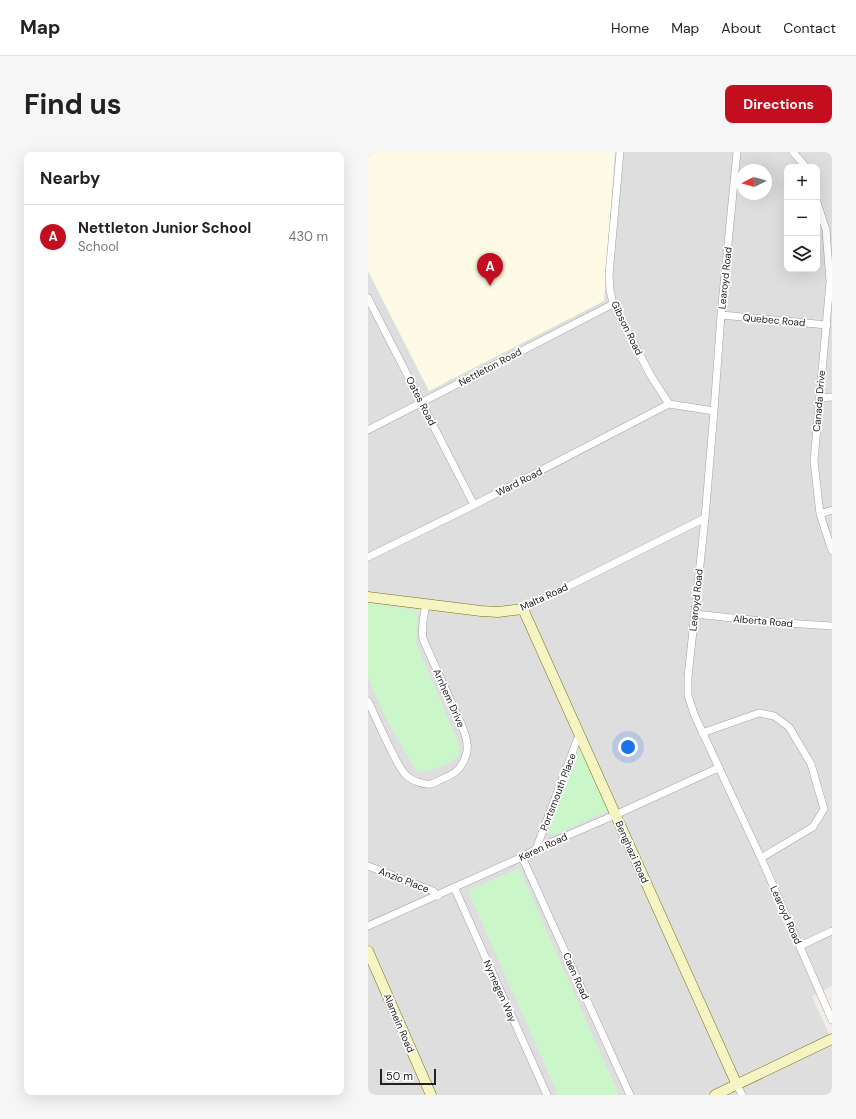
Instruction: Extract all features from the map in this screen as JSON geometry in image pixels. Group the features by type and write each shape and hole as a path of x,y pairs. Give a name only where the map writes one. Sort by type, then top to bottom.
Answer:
{"street":[{"name":"Gibson Road","path":"620,152 609,275 610,290 613,304 651,376 669,404"},
{"name":"Learoyd Road","path":"737,152 721,315 705,518 688,677 688,695 702,733 761,858 832,1020"},
{"path":"793,152 803,164"},
{"name":"Canada Drive","path":"820,211 826,230 830,282 814,461 820,514 832,551"},
{"name":"Oates Road","path":"368,298 474,505"},
{"name":"Nettleton Road","path":"368,430 613,304"},
{"name":"Quebec Road","path":"721,315 827,325"},
{"path":"819,398 832,397"},
{"path":"669,404 714,411"},
{"name":"Ward Road","path":"368,557 474,505 669,404"},
{"path":"820,514 832,510"},
{"name":"Malta Road","path":"368,597 481,612 498,612 523,609 705,518"},
{"name":"Arnhem Drive","path":"368,700 386,740 402,770 409,778 429,784 452,775 461,766 466,757 468,747 466,737 423,639 422,632 426,604"},
{"name":"Benghazi Road","path":"523,609 742,1095"},
{"name":"Alberta Road","path":"694,614 771,622 832,626"},
{"path":"702,733 759,713 774,716 789,727 811,764 824,809 812,827 761,858"},
{"name":"Portsmouth Place","path":"536,849 579,735"},
{"name":"Keren Road","path":"368,926 438,896 536,849 718,768"},
{"name":"Caen Road","path":"522,857 630,1095"},
{"name":"Anzio Place","path":"368,866 433,891 438,896"},
{"name":"Nymegen Way","path":"454,887 547,1095"},
{"path":"800,946 832,931"},
{"name":"Alamein Road","path":"368,952 431,1095"},
{"path":"715,1095 832,1040"}],"shaded area":[{"path":"368,152 832,152 832,986 812,996 832,1041 832,1095 368,1095"},
{"path":"368,152 615,152 604,301 429,391 368,271"}],"green space":[{"path":"368,603 418,610 416,643 459,744 459,755 446,765 436,769 418,772 386,718 368,677"},
{"path":"580,746 608,811 554,835 549,835 549,829"},
{"path":"519,868 619,1095 558,1095 468,891"}],"place":[{"name":"Nettleton Junior School","path":"490,286"}]}
